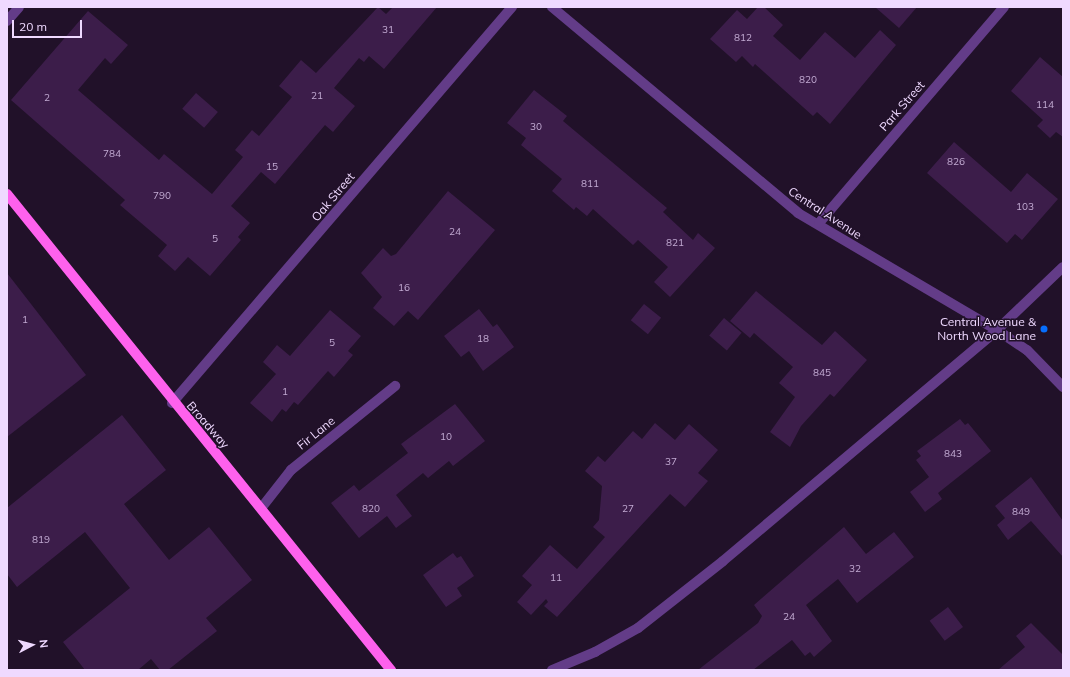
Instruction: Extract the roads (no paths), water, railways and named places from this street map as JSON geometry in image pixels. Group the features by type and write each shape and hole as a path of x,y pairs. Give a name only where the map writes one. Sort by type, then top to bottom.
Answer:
{"main road":[{"name":"Broadway","path":"7,194 172,403 262,508 391,670"}],"street":[{"path":"7,21 19,7"},
{"name":"Oak Street","path":"172,403 512,7"},
{"name":"Central Avenue","path":"552,7 780,200 819,223 871,259 997,330 1027,350 1063,387"},
{"name":"Park Street","path":"819,223 1004,7"},
{"path":"552,670 595,652 638,628 723,561 997,330 1063,267"},
{"name":"Fir Lane","path":"262,508 291,470 395,386"}],"place":[{"name":"Central Avenue & North Wood Lane","path":"1044,329"}]}
